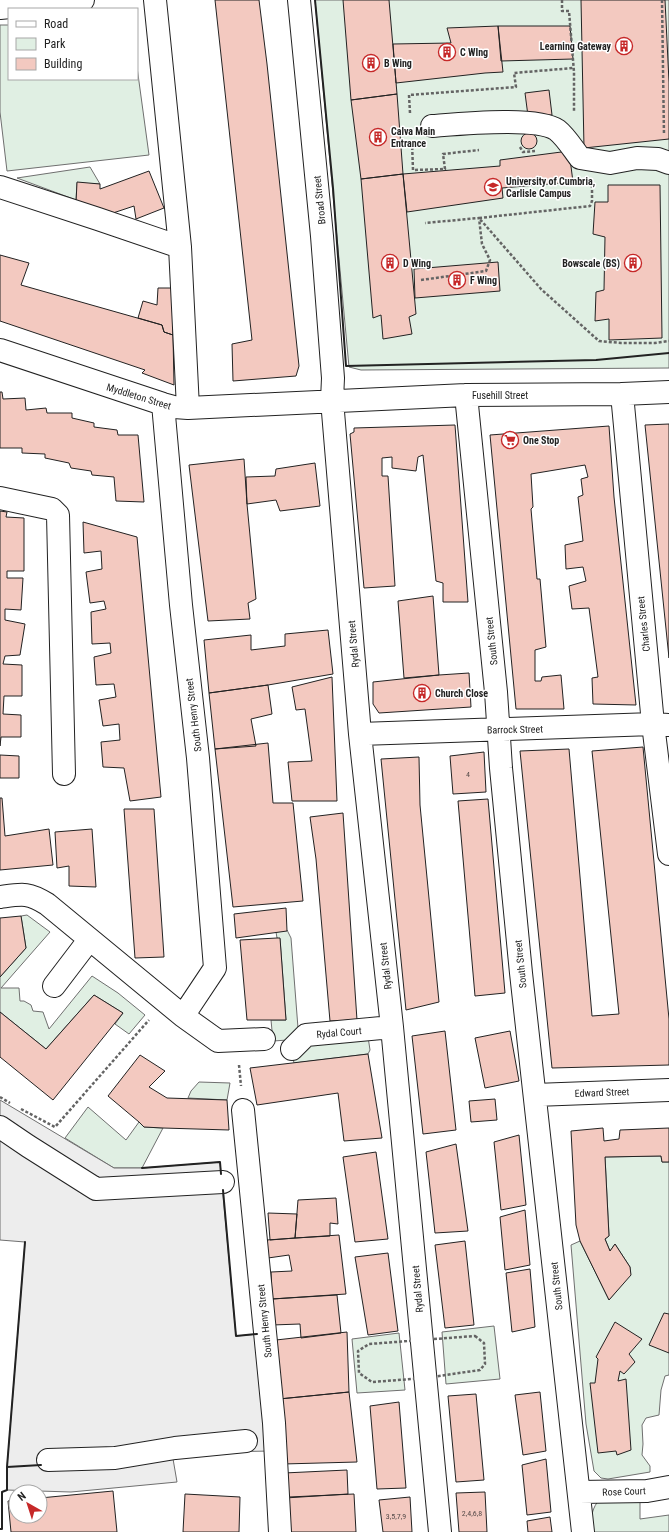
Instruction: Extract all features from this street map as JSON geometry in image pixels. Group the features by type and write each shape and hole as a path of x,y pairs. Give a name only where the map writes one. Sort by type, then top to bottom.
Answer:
{"street":[{"path":"0,8 83,0"},
{"path":"155,0 180,248 188,408"},
{"name":"Broad Street","path":"300,0 322,236 333,378 332,400"},
{"path":"432,126 512,122 543,124 556,129 566,139 580,158 610,163 637,158 658,159 667,162"},
{"path":"0,187 180,248"},
{"name":"Myddleton Street","path":"0,350 174,407 188,408 332,400"},
{"name":"Fusehill Street","path":"332,400 466,395 622,394 669,392"},
{"name":"Charles Street","path":"622,394 661,725 669,854"},
{"name":"South Street","path":"466,395 499,729 502,776 535,1095 580,1492 583,1532"},
{"name":"Rydal Street","path":"332,400 360,734 392,1027 440,1532"},
{"name":"South Henry Street","path":"163,404 181,605 198,758 215,968 183,1016"},
{"path":"0,498 52,509 58,515 64,774"},
{"name":"Barrock Street","path":"360,734 661,725"},
{"path":"0,897 18,894 34,896 47,904 165,1002 218,1041 264,1039"},
{"path":"54,986 89,940"},
{"name":"Rydal Court","path":"292,1049 306,1035 392,1027"},
{"name":"Edward Street","path":"535,1095 669,1090"},
{"name":"South Henry Street","path":"243,1110 274,1423 280,1532"},
{"path":"0,1127 96,1189 223,1182"},
{"path":"48,1460 115,1458 175,1448 246,1441"},
{"name":"Rose Court","path":"580,1492 647,1491 669,1487"}],"path":[{"path":"562,0 562,11 569,12 574,72 574,109 566,139"},
{"path":"662,0 667,162"},
{"path":"425,223 590,206 592,201 592,160"},
{"path":"421,280 486,271 490,260 482,244 479,218"},
{"path":"479,218 541,288 598,341 621,344 669,341"},
{"path":"21,1108 55,1127 165,1002"},
{"path":"237,1040 243,1110"},
{"path":"0,1097 14,1105"}],"green space":[{"name":"University of Cumbria, Carlisle Campus","path":"315,0 669,0 669,368 361,370 349,367"},
{"path":"0,25 8,25 8,80 138,80 138,74 149,155 7,171 0,112"},
{"path":"90,167 100,184 77,183 76,200 17,178"},
{"path":"27,915 50,932 1,988 19,988 20,1001 24,1001 31,1005 33,1011 43,1012 49,1029 92,976 118,993 145,1015 129,1034 115,1024 123,1013 94,995 46,1049 0,1012 0,977 26,948 21,916"},
{"path":"287,930 291,938 298,1028 288,1040 273,1041 271,1020 286,1020 280,939 277,938 276,932"},
{"path":"367,1030 370,1050 368,1054 294,1063 291,1049"},
{"path":"199,1082 230,1083 227,1100 188,1098 191,1091"},
{"path":"88,1107 126,1140 139,1122 144,1127 163,1128 142,1168 114,1168 65,1138"},
{"path":"661,1156 662,1162 669,1162 669,1375 665,1376 661,1390 659,1415 646,1418 642,1425 642,1455 650,1466 650,1472 608,1479 601,1478 594,1471 586,1424 571,1245 580,1241 609,1300 630,1275 630,1267 615,1244 610,1251 605,1239 609,1236 605,1157"},
{"path":"494,1326 500,1379 446,1384 442,1332"},
{"path":"399,1333 405,1390 357,1393 352,1339"},
{"path":"640,1488 640,1519 669,1515 669,1532 589,1532 591,1519 597,1502 602,1498 617,1492"}],"shaded area":[{"path":"0,1100 114,1168 142,1168 220,1162 236,1336 259,1334 270,1451 172,1453 177,1482 71,1492 48,1491 48,1484 8,1484 7,1490 7,1467 25,1242 0,1240"}],"building":[{"path":"215,0 259,0 299,366 296,376 233,381 232,344 252,340"},
{"name":"B Wing","path":"343,0 389,0 397,94 351,100"},
{"name":"Learning Gateway","path":"581,0 665,0 669,82 669,139 584,148"},
{"path":"498,26 570,26 573,59 501,61"},
{"name":"C WIng","path":"498,26 503,72 396,83 393,44 451,43 447,28"},
{"path":"549,90 552,115 528,116 525,93"},
{"name":"Calva Main Entrance","path":"397,94 403,174 361,179 351,100"},
{"path":"529,133 535,135 537,141 535,147 529,149 523,147 521,141 523,135"},
{"path":"569,151 573,182 502,188 503,198 407,212 403,174 500,166 500,160"},
{"path":"149,171 164,208 136,219 134,206 107,215 76,203 77,182 100,184 100,189"},
{"name":"D Wing","path":"403,174 416,314 409,317 412,334 383,339 381,315 373,318 361,179"},
{"name":"Bowscale (BS)","path":"608,185 660,185 662,338 609,340 609,319 595,321 596,292 604,290 605,237 593,234 595,202 608,202"},
{"path":"0,255 29,263 21,285 162,325 164,332 173,335 174,385 142,373 145,370 0,321"},
{"name":"F Wing","path":"498,262 500,291 415,298 414,269"},
{"path":"158,288 173,288 173,335 164,332 162,325 138,318 143,301 157,305"},
{"path":"0,392 2,392 3,399 25,398 26,410 46,408 47,413 72,413 72,418 94,423 94,427 117,430 118,435 138,435 144,502 116,501 114,477 92,475 91,471 71,468 69,463 45,458 45,454 22,453 22,448 0,448"},
{"path":"669,424 669,658 645,425"},
{"path":"455,425 468,602 443,602 443,583 436,581 423,455 418,457 416,471 392,468 392,457 382,458 382,476 388,476 395,586 364,588 350,434 354,432 354,428"},
{"path":"609,426 614,497 636,705 593,704 592,678 598,677 589,608 572,609 569,586 586,581 583,567 566,569 565,545 583,541 578,497 583,495 581,479 588,477 585,465 531,474 533,507 531,509 537,579 540,579 546,647 535,650 535,681 541,681 542,677 561,675 564,709 516,709 490,435"},
{"path":"244,459 256,599 248,603 250,619 208,621 189,465"},
{"path":"315,463 320,506 280,511 276,500 247,504 246,477 275,476 276,469"},
{"path":"0,511 7,512 6,517 24,518 24,571 7,571 7,578 23,578 21,610 5,609 5,620 25,624 20,655 5,656 3,664 22,665 22,696 4,696 3,714 21,715 21,737 1,737 0,746"},
{"path":"83,522 137,537 161,797 130,801 124,768 103,767 101,742 120,740 119,724 103,726 99,700 116,697 114,684 96,685 94,657 111,653 110,643 92,644 91,612 106,609 104,601 90,603 86,572 102,569 101,551 84,553"},
{"path":"433,596 439,675 404,678 398,601"},
{"path":"328,630 333,674 209,693 204,640 251,635 251,650 285,646 285,634"},
{"name":"Church Close","path":"469,673 471,707 379,713 373,704 373,682"},
{"path":"332,677 337,801 292,801 288,762 312,761 305,709 296,710 292,687"},
{"path":"268,685 272,714 251,719 256,746 215,749 209,693"},
{"path":"268,743 273,803 293,803 303,901 233,907 215,749"},
{"path":"643,747 669,1019 669,1065 552,1068 520,751 569,749 592,1016 619,1014 592,751"},
{"path":"484,752 486,792 453,794 450,756"},
{"path":"0,755 19,756 19,778 0,778"},
{"path":"419,757 420,805 439,1002 406,1010 381,759"},
{"path":"0,798 2,798 5,836 49,829 53,865 0,870"},
{"path":"488,799 505,993 475,996 458,801"},
{"path":"124,809 154,809 164,957 135,958"},
{"path":"343,813 357,1020 330,1021 316,859 310,817"},
{"path":"92,829 96,887 69,886 69,866 57,868 55,832"},
{"path":"286,908 287,931 236,938 234,914"},
{"path":"21,916 26,948 0,977 0,918"},
{"path":"280,938 286,1020 247,1020 240,940"},
{"path":"94,995 123,1013 53,1100 0,1057 0,1012 46,1049"},
{"path":"445,1031 456,1130 423,1134 412,1036"},
{"path":"510,1031 519,1081 485,1088 475,1038"},
{"path":"368,1054 382,1138 344,1141 338,1093 257,1105 250,1068"},
{"path":"140,1055 165,1071 149,1087 167,1098 227,1100 229,1130 144,1127 108,1096"},
{"path":"495,1099 497,1120 471,1122 469,1101"},
{"path":"603,1128 604,1141 619,1139 620,1130 669,1128 669,1162 662,1162 661,1156 605,1157 609,1236 605,1239 610,1251 615,1244 630,1267 631,1275 609,1300 580,1241 576,1225 571,1131"},
{"path":"519,1135 526,1205 501,1210 494,1142"},
{"path":"456,1144 468,1231 435,1233 426,1152"},
{"path":"376,1152 388,1239 355,1242 343,1157"},
{"path":"336,1198 338,1224 330,1223 330,1236 295,1238 298,1200"},
{"path":"525,1210 530,1265 505,1270 500,1217"},
{"path":"268,1213 297,1214 295,1238 270,1240"},
{"path":"339,1235 346,1294 272,1299 271,1272 292,1271 289,1255 268,1258 267,1240"},
{"path":"465,1241 474,1325 445,1328 435,1245"},
{"path":"388,1253 398,1331 368,1335 355,1257"},
{"path":"530,1269 535,1327 512,1332 506,1273"},
{"path":"337,1295 341,1333 301,1338 300,1324 272,1325 272,1299"},
{"path":"664,1313 669,1314 669,1353 649,1345"},
{"path":"615,1322 642,1339 629,1354 635,1362 624,1374 620,1371 618,1381 626,1379 631,1450 617,1455 616,1451 598,1453 590,1383 595,1383 598,1359 596,1357"},
{"path":"347,1332 349,1392 279,1399 276,1340"},
{"path":"349,1392 357,1462 283,1464 279,1399"},
{"path":"540,1392 546,1451 523,1455 515,1395"},
{"path":"476,1394 484,1480 456,1482 448,1396"},
{"path":"399,1402 406,1488 377,1489 370,1406"},
{"path":"546,1459 551,1512 527,1515 522,1465"},
{"path":"347,1470 348,1494 285,1498 284,1473"},
{"path":"113,1491 117,1532 11,1532 10,1524 48,1524 48,1497"},
{"path":"485,1492 487,1532 459,1532 456,1493"},
{"path":"185,1494 240,1497 239,1532 183,1532"},
{"path":"354,1494 356,1532 290,1532 289,1497"},
{"path":"410,1497 412,1532 383,1532 379,1500"},
{"path":"550,1517 552,1532 528,1532 527,1521"}],"wall":[{"path":"315,0 333,188 346,366 596,360 669,353"},
{"path":"142,1168 220,1162 221,1174"},
{"path":"223,1190 236,1336 257,1334"},
{"path":"0,1529 2,1529 2,1492 7,1490 7,1467 25,1242"},
{"path":"7,1467 41,1465"}],"place":[{"name":"Learning Gateway","path":"624,46"},
{"name":"C WIng","path":"447,52"},
{"name":"B Wing","path":"371,63"},
{"name":"Calva Main Entrance","path":"378,137"},
{"name":"University of Cumbria, Carlisle Campus","path":"493,187"},
{"name":"D Wing","path":"390,263"},
{"name":"Bowscale (BS)","path":"633,263"},
{"name":"F Wing","path":"457,280"},
{"name":"One Stop","path":"510,440"},
{"name":"Church Close","path":"422,693"}]}
